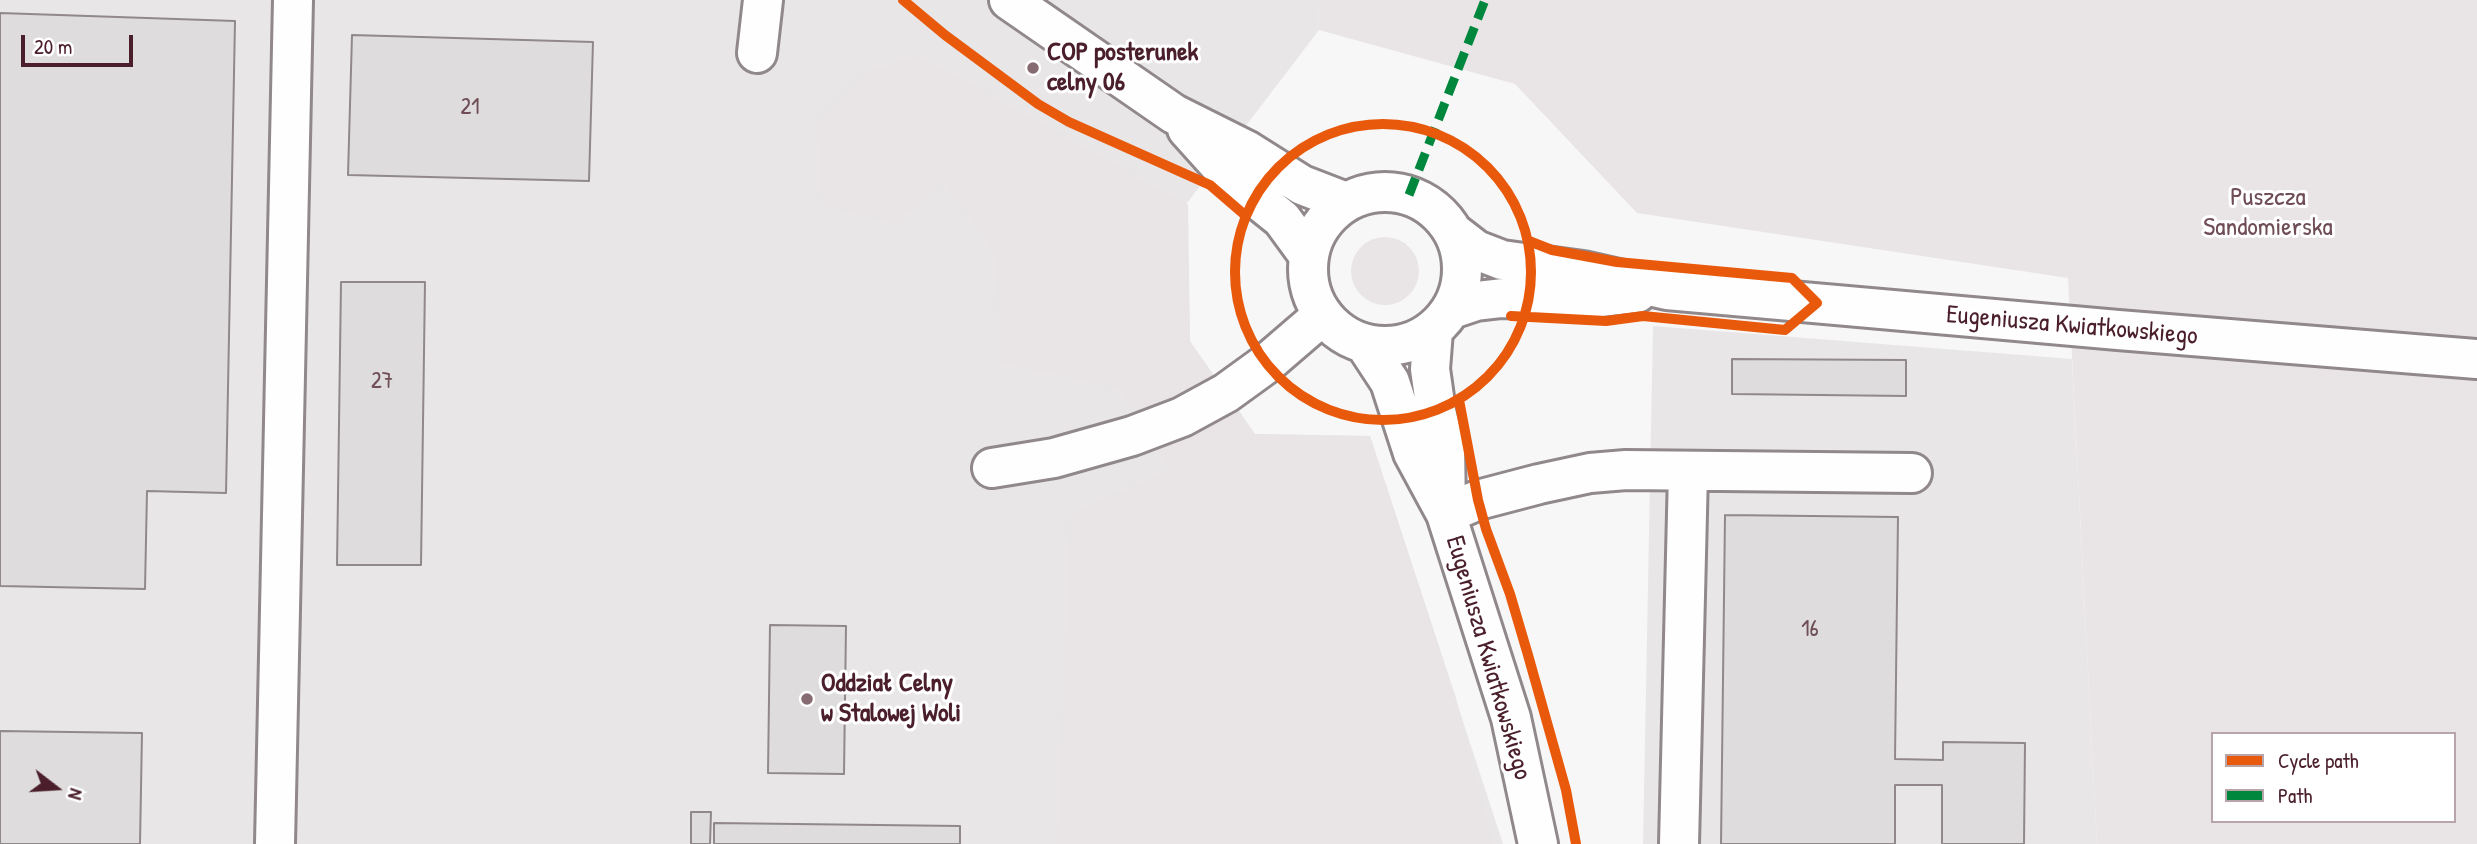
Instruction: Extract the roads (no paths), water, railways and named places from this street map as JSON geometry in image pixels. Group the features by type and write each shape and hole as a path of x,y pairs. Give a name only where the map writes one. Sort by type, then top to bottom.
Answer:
{"street":[{"path":"275,844 293,0"},
{"path":"757,53 763,0"},
{"path":"1009,0 1174,114 1248,151 1302,185 1346,202"},
{"path":"1174,114 1232,179 1282,219 1309,256"},
{"path":"1377,192 1409,195 1427,204 1443,217 1454,233 1462,258 1462,284 1442,320 1412,343 1389,347 1365,344 1341,334 1323,316 1313,298 1308,277 1309,256 1316,234 1329,216 1346,202 1377,192"},
{"name":"Eugeniusza Kwiatkowskiego","path":"1454,233 1476,250 1502,260 1583,271 1667,290 2477,359"},
{"name":"Eugeniusza Kwiatkowskiego","path":"1446,514 1445,447 1430,369 1442,320 1476,301 1503,298 1585,299 1667,290"},
{"path":"992,468 1054,458 1132,436 1182,416 1236,386 1323,316"},
{"name":"Eugeniusza Kwiatkowskiego","path":"1365,344 1390,382 1413,453 1446,514 1511,718 1538,844"},
{"path":"1446,514 1478,500 1590,473 1626,470 1912,473"},
{"path":"1679,844 1688,472"}],"place":[{"name":"COP posterunek celny 06","path":"1033,68"},
{"name":"Oddział Celny w Stalowej Woli","path":"807,699"}],"park label":[{"name":"Puszcza Sandomierska","path":"2268,213"}]}
